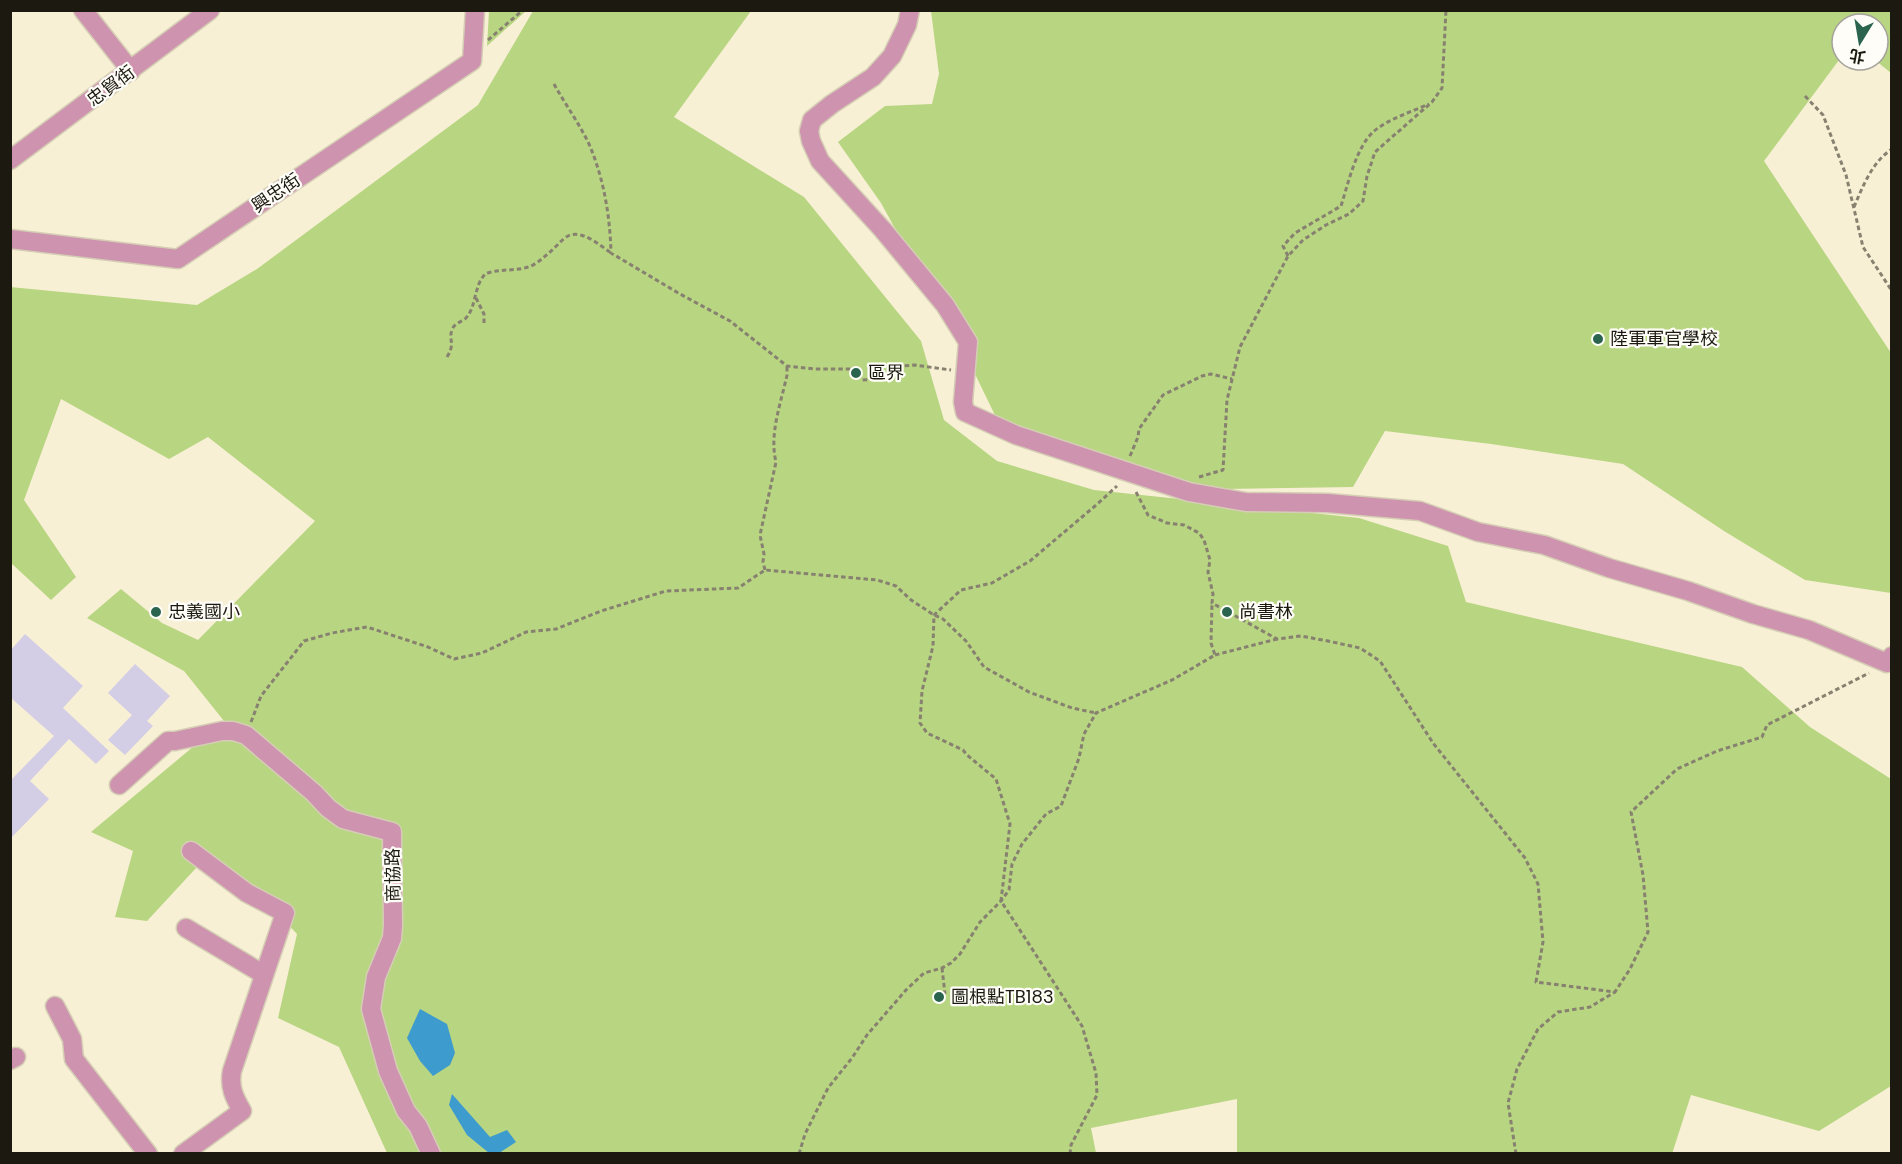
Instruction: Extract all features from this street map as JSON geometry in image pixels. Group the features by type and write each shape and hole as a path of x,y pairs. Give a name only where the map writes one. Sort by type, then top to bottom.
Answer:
{"street":[{"path":"84,10 131,71"},
{"name":"忠貿街","path":"10,160 210,10"},
{"name":"興忠街","path":"10,239 178,259 472,61 475,10"},
{"path":"910,10 907,25 892,56 873,77 812,120 809,131 820,161 883,230 945,305 968,342 963,402 965,412 1016,435 1189,492 1245,502 1327,503 1420,511 1478,532 1544,545 1609,568 1689,591 1753,614 1809,630 1889,660"},
{"path":"119,784 168,741 222,731 233,731 246,735"},
{"name":"商協路","path":"246,735 343,819 392,832 392,938 376,976 371,1009 388,1071 406,1111 418,1126 431,1154"},
{"path":"183,1154 242,1111 233,1095 230,1083 232,1071 285,913 248,894 192,850"},
{"path":"186,928 263,974"},
{"path":"55,1005 72,1039 74,1059 148,1154"}],"path":[{"path":"485,44 523,10"},
{"path":"1197,478 1223,470 1227,400 1240,347 1288,256 1303,240 1349,214 1363,201 1367,177 1375,152 1432,102 1442,88 1446,10"},
{"path":"554,84 588,143 594,160 604,191 610,226 611,253"},
{"path":"1806,96 1823,115 1846,175 1863,247 1892,291"},
{"path":"1288,256 1283,246 1295,233 1341,206 1355,160 1372,134 1383,126 1432,102"},
{"path":"1854,209 1864,183 1882,155 1892,149"},
{"path":"447,357 453,348 451,331 456,324 465,320 476,298 477,287 485,274 496,270 528,267 539,262 569,236 577,235 589,238 680,294 730,321 787,366 854,369 862,380 876,379 903,366 914,365 965,371"},
{"path":"476,298 484,314 483,323"},
{"path":"765,570 760,536 776,462 775,429 787,366"},
{"path":"1215,655 1211,643 1213,594 1208,572 1210,560 1204,540 1199,533 1184,525 1167,523 1148,515 1138,499 1126,462 1138,437 1139,429 1163,395 1202,376 1211,374 1232,379"},
{"path":"1070,1154 1071,1145 1097,1095 1096,1073 1082,1026 1001,901 1010,824 996,779 963,750 927,733 920,723 921,691 933,646 934,615 961,590 992,583 1030,561 1129,474"},
{"path":"246,735 261,696 304,641 367,627 454,659 482,653 526,632 556,629 601,611 666,591 738,588 765,570 877,580 896,586 911,600 944,619 966,641 984,666 1029,692 1072,708 1096,713 1172,680 1215,655 1277,639 1301,636 1328,641 1360,648 1380,661 1433,743 1525,858 1538,884 1543,942 1536,982 1615,992"},
{"path":"1212,603 1277,639"},
{"path":"1516,1154 1508,1102 1517,1069 1538,1029 1558,1012 1590,1007 1615,992 1630,969 1648,932 1642,875 1631,812 1677,769 1717,751 1762,737 1767,725 1889,660"},
{"path":"799,1154 805,1134 828,1088 867,1035 924,973 942,969 960,954 980,922 1009,890 1012,864 1022,844 1046,814 1061,806 1079,758 1084,734 1096,713"},
{"path":"942,969 945,994"}],"green space":[{"path":"489,10 526,11 487,46"},
{"path":"533,11 751,11 674,117 804,197 921,341 944,420 997,461 1094,490 1359,518 1448,546 1466,602 1742,667 1810,727 1891,779 1891,1086 1819,1131 1691,1095 1672,1154 1237,1153 1237,1099 1091,1128 1096,1153 387,1153 339,1047 278,1018 297,934 262,897 197,867 147,921 115,917 133,851 91,832 224,721 184,671 87,618 121,589 162,623 198,640 315,521 208,437 169,459 61,399 24,500 76,577 51,600 11,563 10,287 197,305 257,269 478,105"},
{"path":"931,11 1891,11 1891,73 1890,12 1830,12 1830,72 1764,161 1891,353 1891,593 1805,580 1724,531 1623,464 1385,431 1353,487 1225,489 1114,467 1008,442 974,372 881,203 838,142 885,106 932,104 939,74"}],"water":[{"path":"420,1009 447,1024 455,1053 450,1065 433,1076 420,1061 407,1038"},
{"path":"452,1094 490,1137 507,1130 516,1142 499,1153 489,1153 467,1135 449,1105"}],"building":[{"path":"25,634 83,686 63,708 109,751 96,764 69,739 30,781 49,799 10,839 10,781 54,736 10,697 10,651"},
{"path":"135,664 170,696 147,721 153,726 125,755 108,740 132,715 108,693"}],"place":[{"name":"陸軍軍官學校","path":"1598,339"},
{"name":"區界","path":"856,373"},
{"name":"忠義國小","path":"156,612"},
{"name":"尚書林","path":"1227,612"},
{"name":"圖根點TB183","path":"939,997"}]}
